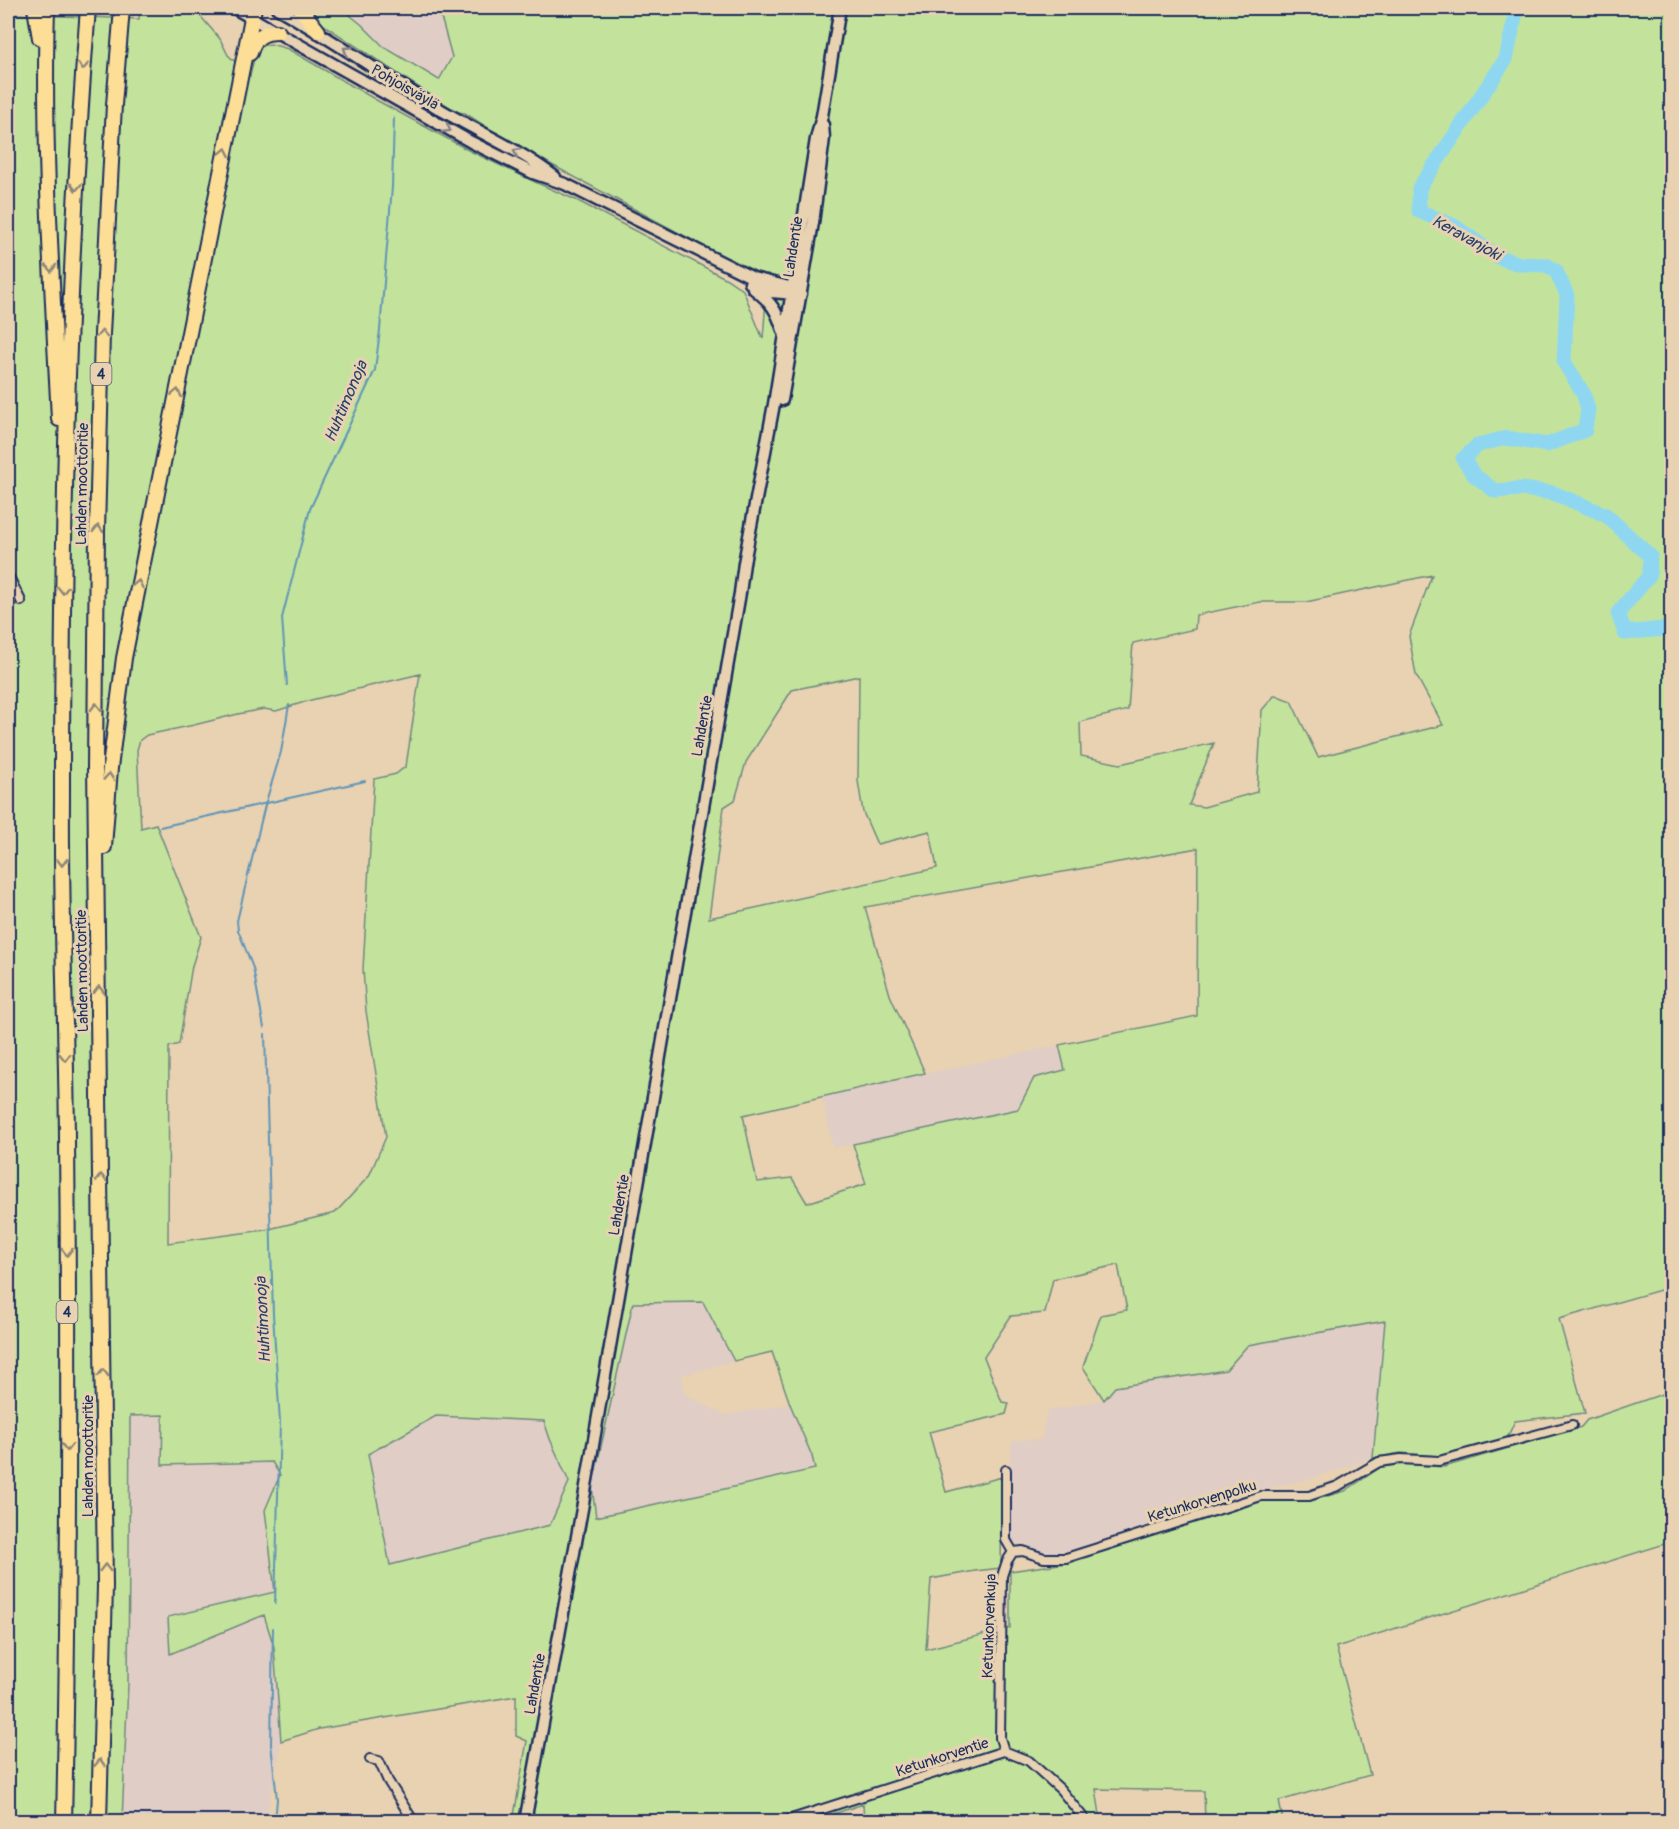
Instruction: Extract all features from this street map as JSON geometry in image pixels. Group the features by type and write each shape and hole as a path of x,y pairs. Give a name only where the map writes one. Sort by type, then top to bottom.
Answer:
{"highway":[{"path":"35,8 46,95"},
{"path":"47,8 46,95 49,221 63,532"},
{"name":"Lahden moottoritie","path":"64,1821 67,1254 62,803 63,532 69,333 79,128 88,8"},
{"name":"Lahden moottoritie","path":"99,1821 105,1586 96,778 98,520 102,334 122,8"},
{"path":"300,8 318,31"},
{"path":"98,933 110,768 124,658 253,12"},
{"path":"241,71 256,39 268,32 278,32"}],"main road":[{"name":"Pohjoisväylä","path":"234,8 253,12 278,32 471,142 524,169 565,184 753,278 795,292"},
{"name":"Pohjoisväylä","path":"277,8 318,31 432,105 537,163 565,184"},
{"name":"Lahdentie","path":"740,593 750,564 795,292 816,139 840,8"},
{"name":"Pohjoisväylä","path":"642,224 744,281 771,292 795,292"},
{"name":"Pohjoisväylä","path":"744,281 773,306 785,336"},
{"name":"Lahdentie","path":"525,1821 584,1497 744,563 795,292"}],"street":[{"path":"8,575 21,601"},
{"name":"Ketunkorvenpolku","path":"1013,1552 1023,1551 1044,1558 1066,1558 1261,1496 1309,1496 1338,1486 1379,1462 1401,1459 1439,1461 1572,1425"},
{"path":"1006,1470 1006,1540 1013,1552"},
{"name":"Ketunkorvenkuja","path":"1004,1752 1000,1738 1002,1576 1013,1552"},
{"name":"Ketunkorventie","path":"782,1821 1004,1752 1029,1761 1060,1789 1087,1821"},
{"path":"370,1759 379,1761 388,1781 414,1821"}],"shaded area":[{"path":"345,8 433,8 441,17 452,57 439,81 384,47"},
{"path":"1059,1045 1065,1070 1034,1078 1018,1109 833,1148 822,1096"},
{"path":"703,1302 734,1361 682,1375 684,1394 724,1415 790,1404 812,1456 815,1469 596,1517 592,1487 633,1303"},
{"path":"1385,1321 1373,1458 1310,1479 1252,1491 1066,1552 1049,1553 1009,1539 1009,1470 1012,1441 1042,1439 1047,1411 1104,1400 1115,1387 1226,1370 1248,1345"},
{"path":"163,1415 163,1465 272,1462 280,1475 265,1510 275,1592 168,1617 170,1654 264,1614 274,1647 281,1741 266,1821 122,1822 128,1684 130,1416"},
{"path":"435,1416 544,1421 569,1482 550,1525 390,1565 367,1454"}],"green space":[{"path":"140,8 190,8 196,11 220,39 228,55 250,76 256,50 261,46 271,44 288,49 470,151 576,200 727,279 743,290 763,339 768,274 762,274 733,262 511,143 465,113 456,112 298,8 345,8 384,47 439,80 452,57 441,17 483,8 1671,8 1671,1287 1559,1319 1585,1413 1515,1421 1507,1438 1438,1456 1401,1453 1373,1458 1385,1321 1248,1345 1226,1370 1115,1387 1104,1400 1083,1367 1101,1315 1127,1310 1118,1265 1053,1279 1045,1313 1011,1316 984,1357 1002,1402 1009,1403 1006,1414 929,1432 946,1492 1002,1477 1001,1568 931,1579 926,1649 1010,1628 1010,1571 1067,1563 1263,1501 1310,1501 1345,1491 1381,1467 1400,1464 1444,1467 1581,1427 1587,1420 1671,1391 1671,1542 1336,1647 1370,1775 1279,1801 1283,1821 1205,1821 1204,1791 1096,1789 1101,1821 864,1821 863,1804 810,1822 513,1821 527,1741 516,1736 516,1696 319,1729 281,1741 274,1647 264,1615 170,1654 168,1617 275,1592 265,1510 280,1475 272,1462 162,1465 163,1415 130,1416 128,1684 122,1821 8,1821 8,1665 10,1664 8,1660 8,14 139,19","holes":["1432,575 1409,636 1416,675 1443,725 1318,757 1291,701 1275,695 1262,710 1257,792 1204,807 1189,805 1214,743 1120,764 1081,756 1080,722 1128,710 1133,643 1195,629 1196,615 1260,602 1306,602","420,674 406,766 396,774 374,779 363,969 366,1011 386,1137 369,1176 335,1213 265,1230 168,1243 169,1047 179,1044 192,966 201,937 156,824 141,828 137,750 140,740 147,735 264,709 276,711 311,700","859,676 858,781 863,812 877,844 930,831 937,868 709,918 724,807 735,800 746,762 792,690","1198,848 1197,1016 1059,1045 1065,1070 1034,1078 1018,1109 853,1144 866,1184 807,1203 792,1178 757,1182 743,1115 925,1073 890,995 865,907","703,1302 734,1361 772,1352 815,1469 596,1517 592,1487 633,1303","436,1416 544,1421 569,1482 550,1525 390,1565 368,1454"]}],"waterway":[{"name":"Keravanjoki","path":"1517,8 1506,59 1419,188 1419,211 1454,226 1498,257 1520,264 1546,265 1556,271 1567,295 1564,362 1583,393 1588,409 1585,430 1547,445 1506,438 1478,445 1463,459 1474,475 1495,491 1521,489 1553,493 1606,515 1650,556 1649,576 1618,613 1625,633 1672,628"},
{"name":"Huhtimonoja","path":"287,685 282,618 310,509 375,370 392,187 394,118"},
{"name":"Huhtimonoja","path":"264,1028 253,968 238,930 237,921 265,805 281,752 289,705"},
{"name":"Huhtimonoja","path":"160,827 365,781"},
{"name":"Huhtimonoja","path":"265,1034 273,1314 280,1423 275,1604"},
{"name":"Huhtimonoja","path":"273,1628 271,1744 277,1799 275,1822"}]}
